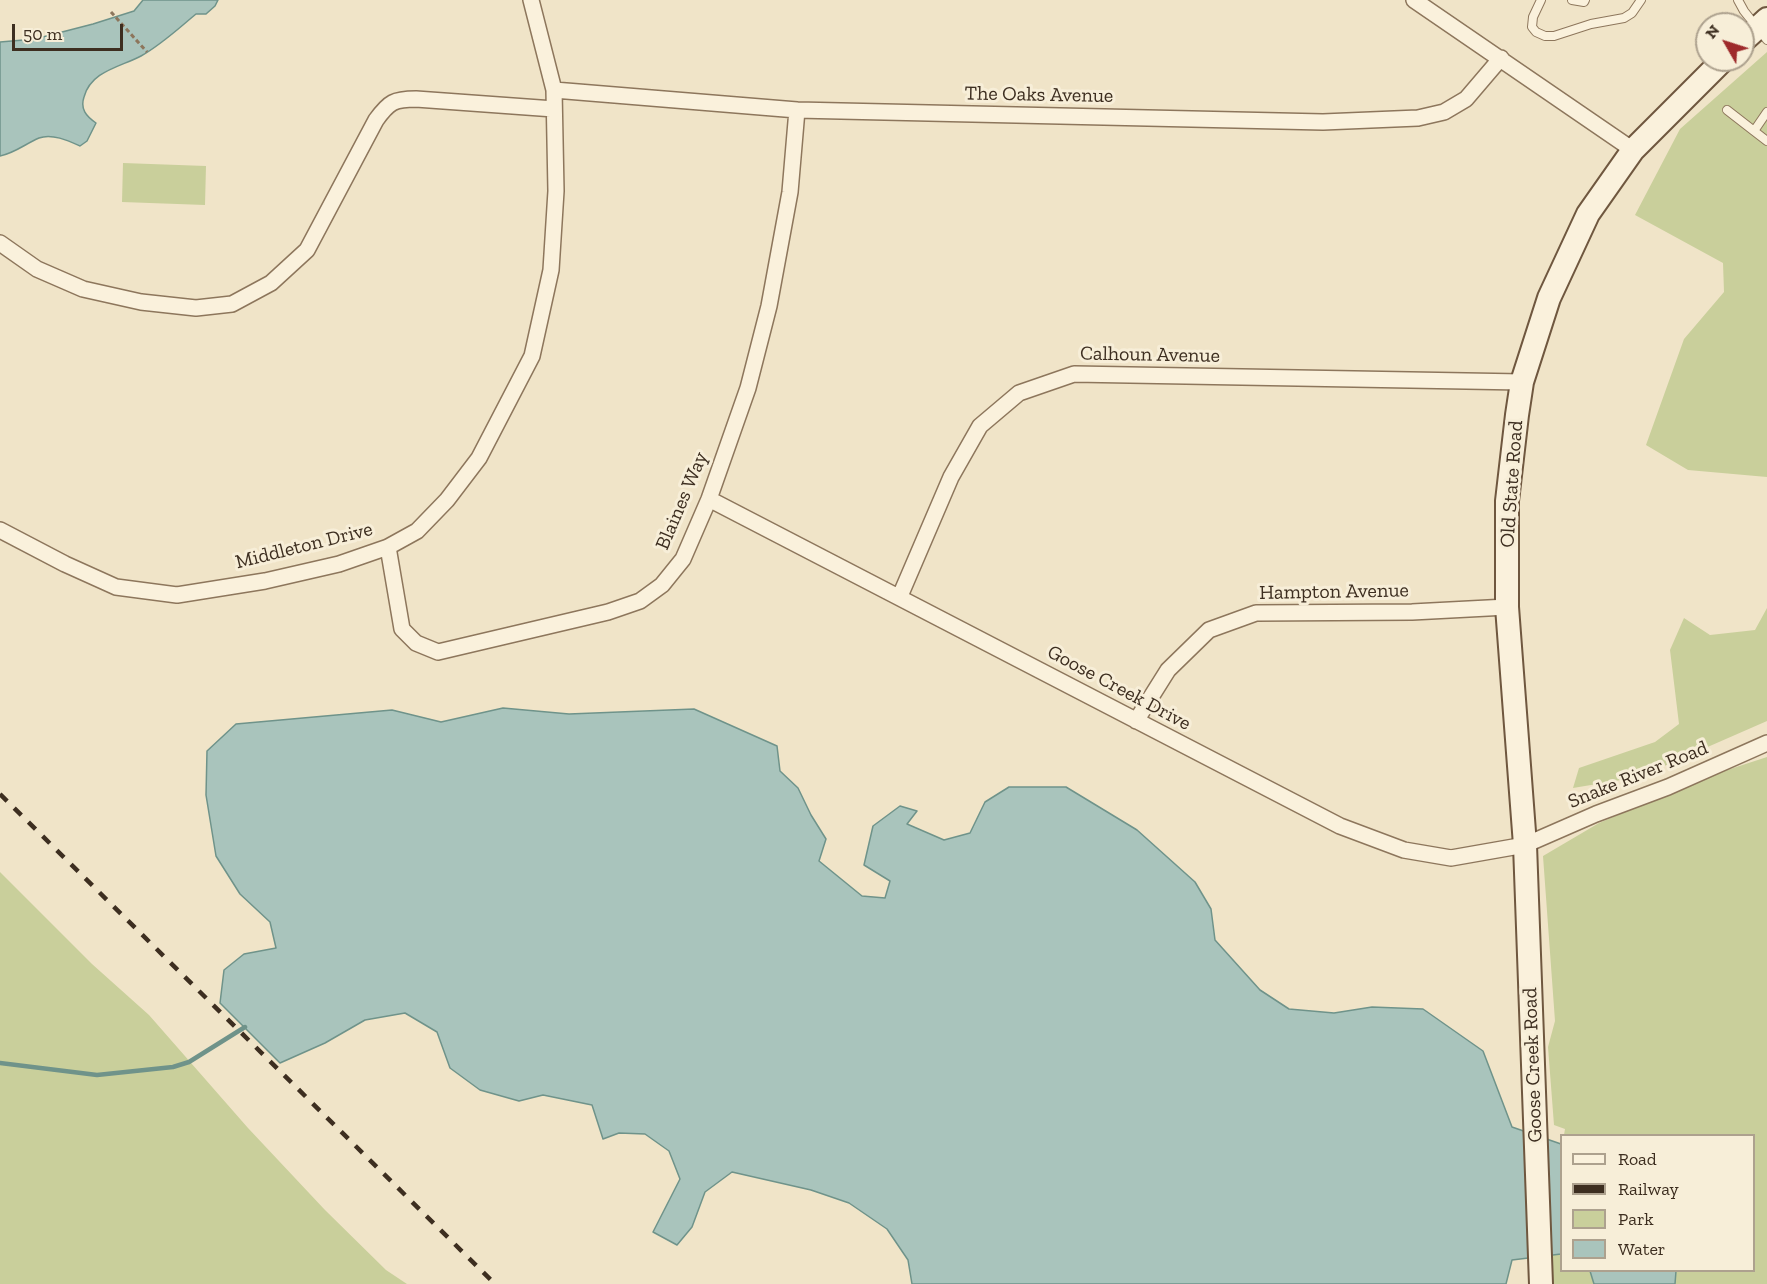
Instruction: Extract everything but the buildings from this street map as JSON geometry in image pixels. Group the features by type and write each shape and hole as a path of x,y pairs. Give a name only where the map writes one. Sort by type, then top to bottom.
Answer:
{"main road":[{"name":"Old State Road","path":"1525,845 1507,607 1507,501 1522,382 1549,298 1588,214 1633,150 1711,72"},
{"name":"Goose Creek Road","path":"1525,845 1541,1281"}],"street":[{"name":"Middleton Drive","path":"0,530 65,564 116,587 177,595 265,581 339,564 388,547 417,531 447,500 479,458 532,356 551,270 556,191 554,90 531,0"},
{"path":"1414,0 1633,150"},
{"name":"The Oaks Avenue","path":"554,90 797,110 1311,122 1418,118 1444,111 1466,99 1501,58"},
{"path":"0,243 37,270 83,289 141,302 196,308 232,304 271,283 306,250 376,120 386,106 399,99 416,99 554,109"},
{"name":"Blaines Way","path":"388,547 402,629 416,643 438,652 608,612 640,601 662,585 683,559 709,499 748,388 769,306 790,192 797,110"},
{"name":"Calhoun Avenue","path":"900,596 951,477 980,426 1019,393 1074,374 1522,382"},
{"name":"Goose Creek Drive","path":"709,499 1340,826 1404,850 1451,858 1525,845"},
{"name":"Hampton Avenue","path":"1136,721 1168,670 1209,630 1256,613 1412,612 1507,607"},
{"name":"Snake River Road","path":"1525,845 1596,814 1668,787 1767,742"}],"lane":[{"path":"1541,0 1533,17 1532,27 1536,32 1545,36 1554,36 1591,24 1624,18 1632,13 1641,0"},
{"path":"1572,0 1585,0"},
{"path":"1738,0 1758,32"},
{"path":"1727,110 1767,141"},
{"path":"1754,131 1767,112"}],"path":[{"path":"111,12 147,52"}],"green space":[{"path":"1767,52 1767,477 1688,470 1646,445 1684,339 1724,292 1723,263 1635,215 1680,129 1744,72 1755,72 1755,63"},
{"path":"123,163 206,166 205,205 122,202"},
{"path":"1767,608 1767,721 1639,777 1573,788 1579,768 1655,742 1679,724 1670,650 1684,618 1710,635 1755,630"},
{"path":"1767,757 1767,1284 1675,1284 1676,1272 1755,1272 1755,1134 1564,1134 1565,1129 1554,1125 1548,1047 1555,1021 1543,856 1599,823 1712,775"},
{"path":"0,872 92,964 149,1015 248,1128 325,1210 386,1270 407,1284 0,1284"},
{"path":"1560,1145 1560,1272 1590,1272 1594,1284 1541,1284 1553,1166"}],"water":[{"path":"143,0 218,0 206,14 196,14 148,52 107,71 93,81 83,101 85,112 96,123 87,141 80,146 49,136 34,140 0,156 0,42 35,39 93,24 134,11"},
{"path":"503,708 569,714 694,709 777,746 780,771 798,788 826,839 819,861 862,896 885,898 890,881 864,865 873,826 900,806 917,811 907,824 944,840 970,833 985,802 1009,787 1066,787 1137,830 1195,882 1211,909 1215,940 1260,990 1289,1009 1334,1013 1372,1007 1423,1009 1483,1051 1512,1127 1560,1144 1560,1254 1512,1260 1506,1284 912,1284 908,1260 887,1229 849,1203 811,1190 732,1172 705,1192 692,1227 677,1245 653,1232 680,1179 669,1151 645,1134 619,1133 603,1139 592,1105 543,1095 519,1101 480,1090 450,1068 437,1032 405,1013 365,1020 325,1043 280,1063 220,1003 224,970 244,954 276,948 270,922 240,894 216,856 206,795 207,751 236,724 392,710 441,722"},
{"path":"1590,1272 1676,1272 1675,1284 1594,1284"}],"waterway":[{"path":"0,1063 97,1075 173,1067 189,1062 245,1027"}],"railway":[{"path":"0,794 495,1284"}]}
